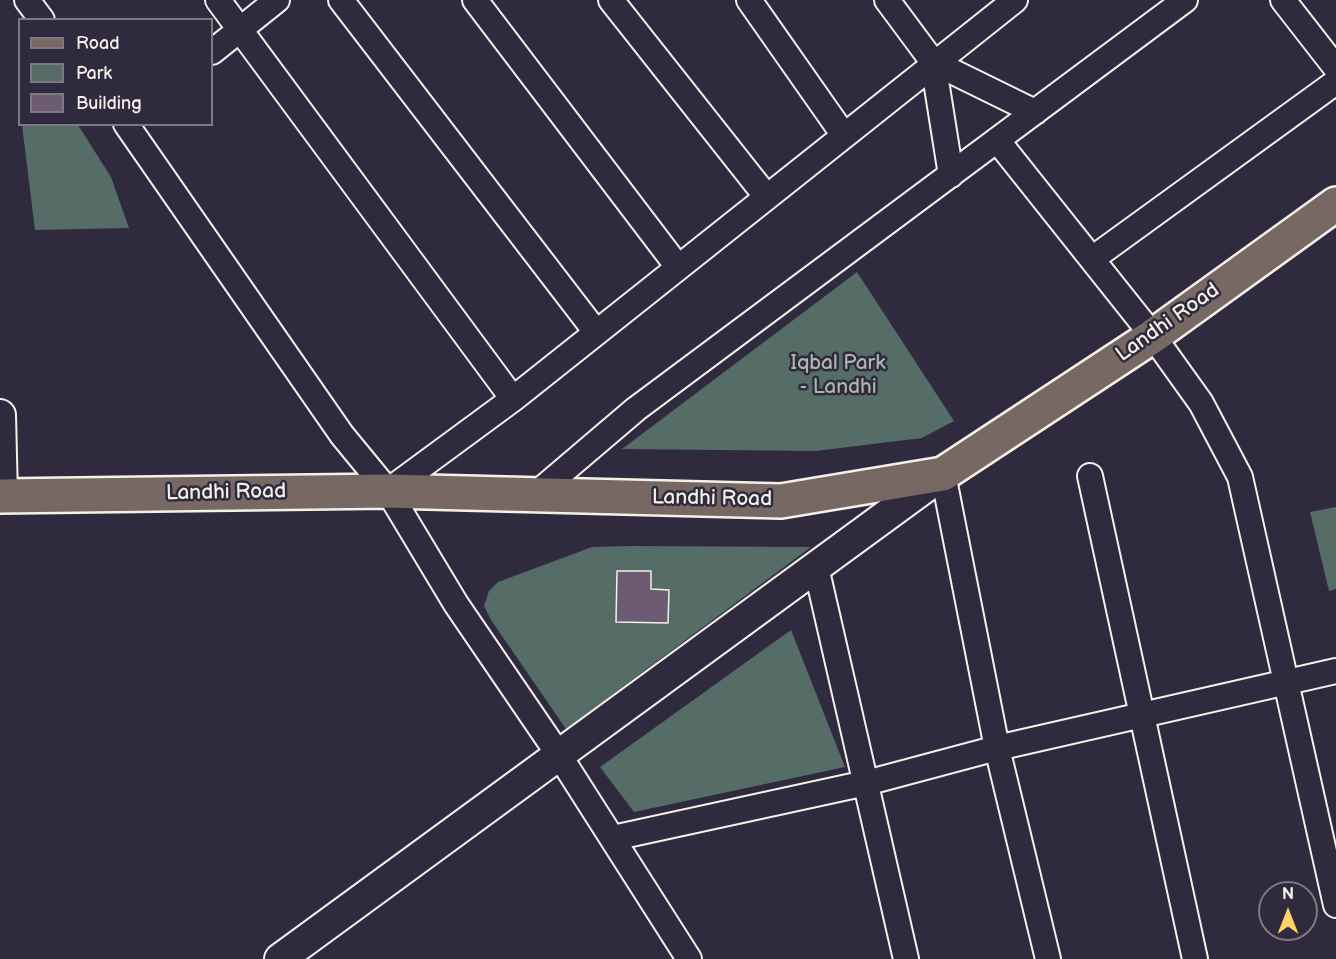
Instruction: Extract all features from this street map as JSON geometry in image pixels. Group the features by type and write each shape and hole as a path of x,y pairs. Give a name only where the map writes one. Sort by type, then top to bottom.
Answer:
{"main road":[{"name":"Landhi Road","path":"1,496 388,491 781,501 943,474 1153,336 1336,204"}],"street":[{"path":"27,0 40,18"},
{"path":"218,0 238,31 513,399"},
{"path":"213,51 277,0"},
{"path":"341,0 596,332"},
{"path":"475,0 678,267"},
{"path":"611,0 766,196"},
{"path":"749,0 843,134"},
{"path":"887,0 933,62 1035,112"},
{"path":"388,491 513,399 933,62 1014,0"},
{"path":"535,495 636,409 1185,0"},
{"path":"1092,259 1335,70 1283,0"},
{"path":"933,62 951,175"},
{"path":"127,126 342,435 388,491 456,604 559,755 689,959"},
{"path":"998,140 1153,336 1201,403 1239,477 1336,905"},
{"name":"Landhi Road","path":"0,416 1,496"},
{"path":"280,959 943,474 998,748 1048,959"},
{"path":"1090,476 1195,959"},
{"path":"816,567 906,959"},
{"path":"613,838 866,783 998,748 1336,671"}],"green space":[{"path":"22,126 79,126 111,177 129,228 35,230"},
{"name":"Iqbal Park - Landhi","path":"857,272 954,421 922,438 816,451 622,449"},
{"path":"1336,507 1336,589 1329,591 1310,512"},
{"path":"592,547 811,547 566,729 491,620 484,606 489,591 498,582"},
{"path":"791,630 845,767 634,812 600,767"}],"building":[{"path":"617,571 651,571 651,589 669,590 668,623 616,622"}]}
